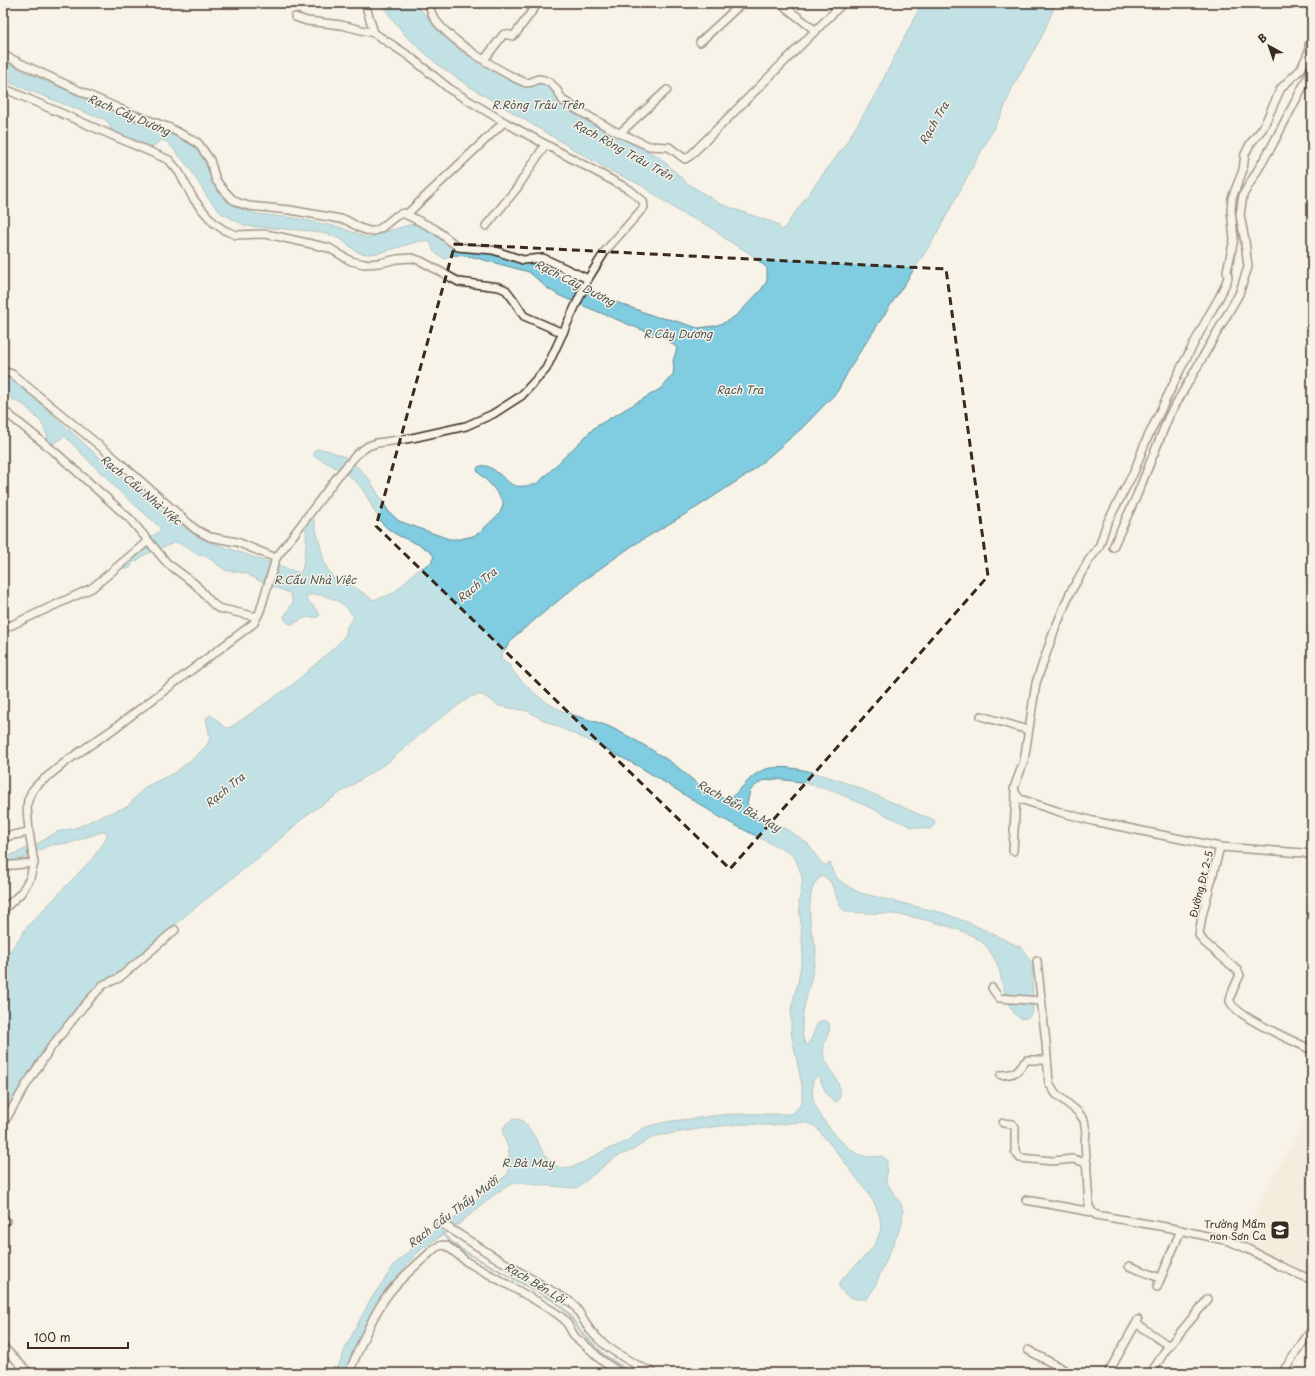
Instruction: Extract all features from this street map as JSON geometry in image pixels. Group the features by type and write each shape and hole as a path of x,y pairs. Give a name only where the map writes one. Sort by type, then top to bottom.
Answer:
{"street":[{"path":"365,3 374,33"},
{"path":"430,3 430,10 433,16 449,36 484,60 526,83 538,80 547,82 556,88 564,102 568,103 576,110 649,146 668,147 677,152 684,159 687,158 816,31 841,4"},
{"path":"484,60 502,35 505,34 513,36 516,33 538,3"},
{"path":"700,42 742,3"},
{"path":"780,3 816,31"},
{"path":"831,3 834,5 841,4"},
{"path":"3,910 21,893 30,878 33,860 29,836 28,800 32,791 37,785 68,760 112,730 250,627 257,617 276,559 338,476 357,454 368,446 377,443 412,438 466,426 493,414 521,396 546,369 587,281 606,250 644,207 643,201 630,190 545,145 451,90 409,56 374,33 341,25 307,21 295,17"},
{"path":"1312,41 1309,44 1309,51 1302,69 1280,88 1263,128 1250,144 1245,154 1243,170 1232,198 1231,210 1234,239 1227,271 1228,278 1220,296 1181,368 1145,443 1134,472 1107,523 1099,547 1089,560 1070,594 1051,640 1036,683 1024,760 1014,788 1020,800 1094,820 1220,847 1304,853 1312,856"},
{"path":"3,55 129,113 170,128 198,143 210,160 219,184 232,199 239,203 249,206 290,210 346,220 369,231 374,231 381,228 403,213 435,229 458,247 493,250 523,260 543,258 587,281"},
{"path":"1113,547 1137,495 1169,416 1239,294 1248,267 1246,241 1240,215 1243,195 1273,144 1312,69"},
{"path":"3,88 169,160 179,172 198,206 214,223 224,230 236,235 264,234 330,248 351,261 364,264 380,264 397,259 417,259 459,282 499,287 506,290 524,316 563,333"},
{"path":"620,133 667,90"},
{"path":"407,214 504,122"},
{"path":"486,226 517,188 545,145"},
{"path":"3,371 12,374 19,379 116,460 195,529 210,537 237,542 276,559"},
{"path":"3,410 55,452 130,519 172,568 192,581 218,608 257,617"},
{"path":"3,629 92,588 149,541"},
{"path":"981,716 1028,730"},
{"path":"1013,851 1016,794"},
{"path":"3,837 29,836"},
{"name":"Đường Đt 2-5","path":"1220,847 1202,916 1200,935 1204,942 1238,970 1240,974 1230,997 1230,1002 1242,1014 1312,1050"},
{"path":"3,866 33,860"},
{"path":"3,1124 26,1085 52,1046 82,1008 103,985 119,978 175,930"},
{"path":"1037,961 1038,1001 1046,1043 1049,1083 1056,1094 1078,1112 1084,1120 1086,1131 1085,1142 1089,1206 1092,1212"},
{"path":"992,988 999,998 1038,1001"},
{"path":"1001,1075 1014,1075 1028,1060 1047,1060"},
{"path":"1003,1124 1012,1124 1015,1127 1015,1151 1020,1158 1053,1161 1073,1159 1087,1163"},
{"path":"1026,1200 1092,1212 1096,1215 1181,1230 1229,1241 1312,1280"},
{"path":"441,1224 572,1303 580,1312 585,1323 592,1332 604,1344 653,1373"},
{"path":"1157,1287 1181,1230"},
{"path":"349,1373 363,1338 382,1302 398,1283 435,1248 442,1244 447,1246 467,1262 556,1313 565,1320 575,1337 592,1351 600,1360 620,1373"},
{"path":"1129,1266 1160,1278"},
{"path":"1161,1373 1153,1371 1169,1346 1208,1299"},
{"path":"1108,1373 1137,1322 1169,1346"},
{"path":"1282,1373 1312,1329"},
{"path":"3,1347 29,1373"},
{"path":"1028,1350 1070,1373"}],"highlighted area":[{"path":"455,244 946,269 988,576 730,869 376,526"}],"shaded area":[{"path":"1312,1108 1312,1276 1244,1241 1264,1193"}],"water":[{"name":"Rạch Tra","path":"380,3 415,3 442,34 482,63 526,86 537,85 541,82 552,89 566,109 599,128 658,156 687,183 720,204 777,224 782,231 843,148 873,99 922,3 1056,3 1041,38 1014,84 1002,113 932,242 854,361 837,392 801,429 751,472 699,506 632,546 581,582 514,637 500,658 508,663 516,675 531,690 548,703 562,711 610,727 631,738 652,750 704,788 720,797 728,799 753,776 763,770 779,767 798,769 820,774 865,790 920,815 931,818 935,821 934,825 930,829 912,827 838,793 802,782 776,779 762,781 755,786 750,791 747,803 753,815 761,820 786,829 808,844 822,864 826,865 830,863 837,878 844,884 860,893 943,913 972,924 1022,948 1032,964 1033,1011 1029,1017 1022,1019 1016,1016 1008,1001 995,959 985,945 978,939 955,928 913,917 891,914 848,912 843,910 840,906 835,891 824,876 818,879 814,885 810,901 810,911 812,936 816,949 813,972 802,1022 802,1033 805,1044 807,1044 820,1021 829,1023 829,1031 823,1052 826,1061 839,1085 840,1097 837,1102 830,1098 818,1076 813,1080 813,1099 819,1114 831,1130 852,1150 864,1156 882,1156 887,1160 886,1182 901,1204 903,1212 902,1224 874,1288 867,1299 858,1299 846,1295 840,1288 839,1284 844,1277 868,1254 877,1240 881,1225 878,1211 872,1199 817,1128 813,1125 805,1123 771,1125 747,1124 713,1127 657,1136 650,1139 633,1150 615,1157 578,1187 573,1188 519,1183 511,1184 494,1195 459,1224 422,1249 409,1262 387,1290 347,1373 336,1373 346,1347 369,1302 395,1264 421,1240 456,1217 508,1174 509,1152 503,1131 507,1123 512,1120 519,1120 526,1124 549,1160 556,1166 564,1168 580,1164 605,1150 623,1143 644,1128 652,1125 711,1116 789,1114 794,1112 802,1103 802,1085 791,1032 791,1009 803,953 799,901 802,876 796,860 791,854 723,819 640,767 590,741 545,721 528,711 499,706 483,695 470,697 434,723 388,762 309,813 263,854 186,915 120,976 95,990 3,1120 3,962 26,928 92,859 105,841 107,834 106,832 101,832 70,843 50,845 11,864 3,864 3,856 9,856 37,844 57,832 78,827 99,817 127,807 145,787 176,772 207,745 210,738 206,718 210,715 223,726 228,728 234,725 292,685 338,644 346,634 347,626 354,617 345,606 337,601 328,597 309,595 305,597 320,615 318,617 305,618 291,624 286,621 284,617 293,602 290,593 264,583 245,573 225,570 206,556 198,555 176,542 144,555 137,561 133,562 130,568 125,569 124,565 149,543 152,536 159,532 161,528 117,489 65,436 51,445 47,444 48,437 41,422 24,405 7,395 3,395 3,377 15,380 116,473 134,485 171,518 201,539 300,573 305,554 307,523 310,516 313,517 325,565 333,578 356,588 373,600 395,592 415,572 431,563 434,556 424,547 392,532 387,528 379,519 357,483 340,470 314,456 314,451 317,449 327,450 352,461 369,479 389,512 399,521 449,539 460,539 473,536 480,532 500,513 503,505 503,501 492,486 477,471 478,467 483,466 493,469 511,484 516,486 525,486 538,483 595,427 660,389 673,374 673,361 677,348 665,338 560,296 547,288 529,272 473,257 456,255 449,256 445,259 434,252 432,245 428,241 420,241 379,253 368,254 359,253 340,239 327,234 311,231 246,226 221,213 208,198 190,169 167,142 161,140 150,149 114,133 110,128 110,124 104,119 3,79 3,60 19,69 143,125 177,136 191,144 201,154 217,191 226,201 240,209 257,214 294,218 339,227 368,238 409,225 416,224 424,226 457,249 491,252 506,259 527,262 539,261 558,276 586,291 657,317 673,320 698,328 714,326 726,322 738,314 761,290 767,281 767,268 749,253 727,240 709,226 681,213 641,185 611,171 583,155 470,87 438,65 405,35"}],"waterway":[{"name":"Rạch Bến Lội","path":"442,1234 460,1249 556,1302 569,1314 581,1332 604,1355 632,1373"}],"place":[{"name":"Trường Mầm non Sơn Ca","path":"1280,1230"}],"water label":[{"name":"R.Ròng Trâu Trên","path":"538,105"},
{"name":"Rạch Cây Dương","path":"129,115"},
{"name":"Rạch Ròng Trâu Trên","path":"623,150"},
{"name":"Rạch Cây Dương","path":"575,283"},
{"name":"R.Cây Dương","path":"678,334"},
{"name":"Rạch Cầu Nhà Việc","path":"141,490"},
{"name":"R.Cầu Nhà Việc","path":"315,580"},
{"name":"Rạch Bến Bà May","path":"739,806"},
{"name":"R.Bà May","path":"528,1163"},
{"name":"Rạch Cầu Thầy Mười","path":"453,1212"}]}
